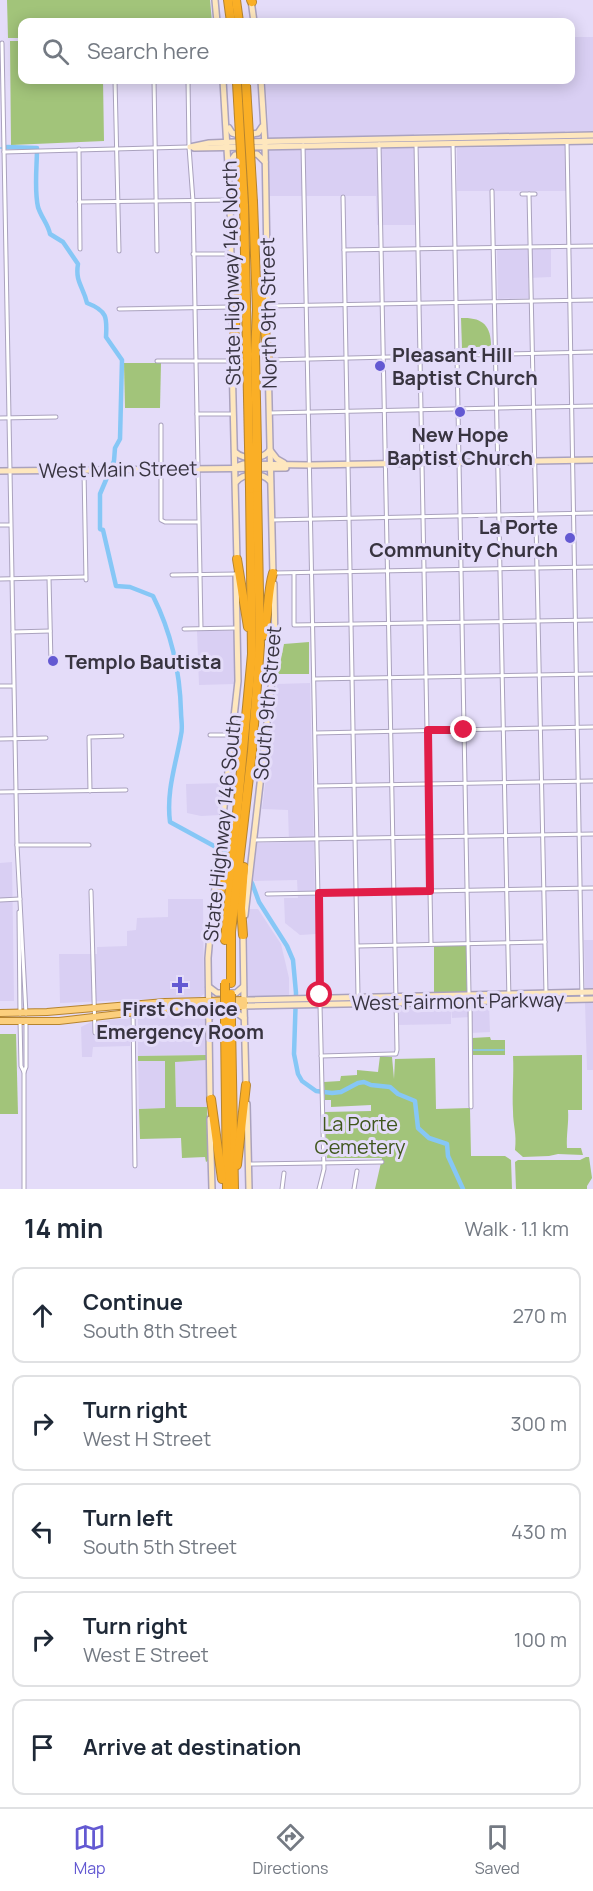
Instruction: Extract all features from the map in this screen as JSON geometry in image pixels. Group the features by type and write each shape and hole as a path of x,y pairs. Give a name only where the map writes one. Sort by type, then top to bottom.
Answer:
{"highway":[{"path":"228,0 230,18"},
{"path":"236,0 238,18"},
{"path":"241,84 268,360"},
{"path":"211,927 244,864 260,645 244,227 241,84"},
{"path":"232,362 244,227"},
{"path":"253,446 255,235"},
{"path":"243,935 232,849 252,654 254,489"},
{"path":"237,560 252,654"},
{"path":"260,645 267,624 268,598 273,573"},
{"path":"232,1187 225,928 236,879"},
{"path":"232,1187 240,1151 246,1084"},
{"path":"211,1099 222,1189"}],"main road":[{"path":"215,0 217,18"},
{"path":"251,1 253,18"},
{"name":"State Highway 146 North","path":"223,84 230,200 235,467"},
{"name":"State Highway 146 North","path":"261,84 265,162"},
{"path":"226,123 232,133 242,136 258,133 264,122"},
{"path":"516,140 593,135"},
{"path":"189,147 492,140 593,141"},
{"path":"228,166 230,161 238,155 257,154 265,162"},
{"name":"North 9th Street","path":"265,162 270,466"},
{"path":"235,452 242,457 261,457 270,450 279,461 292,465"},
{"name":"West Main Street","path":"0,472 270,466 288,468 292,465 593,460"},
{"name":"South 9th Street","path":"244,864 253,840 275,653 270,466"},
{"name":"State Highway 146 South","path":"212,1189 208,985 218,855 238,681 235,467"},
{"path":"235,482 243,476 263,476 270,482"},
{"path":"243,935 249,1189"},
{"path":"208,985 217,993 236,993 244,985"},
{"name":"West Fairmont Parkway","path":"583,996 593,992"},
{"name":"West Fairmont Parkway","path":"0,1023 23,1017 132,1004 583,996 593,999"},
{"name":"West Fairmont Parkway","path":"0,1012 60,1021 208,1003"},
{"path":"209,1018 214,1013 234,1011 245,1020"}],"street":[{"path":"2,43 9,471 20,899 18,931 23,1017 21,1066 24,1072 24,1189"},
{"path":"115,84 119,251"},
{"path":"154,84 157,251"},
{"path":"188,84 193,201 201,628"},
{"path":"453,141 471,1107"},
{"path":"567,141 583,996"},
{"path":"321,1056 396,1054 379,142"},
{"path":"416,142 431,944"},
{"path":"303,144 324,1162 319,1189"},
{"path":"4,152 189,147"},
{"path":"79,149 80,249"},
{"path":"492,191 508,997"},
{"path":"522,194 535,194"},
{"path":"529,194 546,997"},
{"path":"343,197 358,1000"},
{"path":"80,202 230,200"},
{"path":"0,204 5,203"},
{"path":"344,250 593,246"},
{"path":"193,254 230,254"},
{"path":"267,306 593,300"},
{"path":"119,309 232,307"},
{"path":"268,360 593,352"},
{"path":"157,361 228,360 232,362"},
{"path":"269,413 593,406"},
{"path":"197,414 235,414"},
{"path":"0,418 56,417"},
{"path":"161,425 162,521 198,522"},
{"path":"0,579 86,579 84,470"},
{"path":"272,520 593,513"},
{"path":"0,525 11,525"},
{"path":"273,573 593,567"},
{"path":"294,573 294,625 593,620"},
{"path":"172,575 236,574"},
{"path":"49,578 51,663"},
{"path":"184,628 237,628"},
{"path":"13,632 51,630"},
{"path":"314,679 593,674"},
{"path":"0,686 14,686"},
{"path":"316,733 593,727"},
{"path":"210,735 232,735"},
{"path":"90,791 89,737 122,736"},
{"path":"0,739 46,738"},
{"path":"316,786 593,781"},
{"path":"0,792 126,790"},
{"path":"253,840 593,834"},
{"path":"17,845 89,844"},
{"path":"267,894 593,888"},
{"path":"91,891 95,1034"},
{"path":"0,900 20,899"},
{"path":"357,946 545,942"},
{"path":"132,1004 135,1166"},
{"path":"249,1164 382,1162"},
{"path":"354,1189 357,1171"},
{"path":"282,1189 284,1173"}],"shaded area":[{"path":"575,37 593,37 593,131 565,131 567,191 457,191 457,148 497,147 497,132 414,134 416,225 377,225 376,196 268,196 268,119 265,84 575,84"},
{"path":"551,249 551,277 528,278 529,298 498,299 497,250"},
{"path":"197,631 234,631 235,684 199,685"},
{"path":"310,683 316,934 300,935 285,923 284,898 298,898 297,880 253,881 257,843 289,842 288,810 262,809 277,684"},
{"path":"224,783 221,815 201,816 187,813 186,784"},
{"path":"12,862 14,1001 0,1001 0,863"},
{"path":"168,899 203,899 204,994 200,997 60,1003 59,954 97,954 97,947 127,946 127,931 136,930 137,918 168,917"},
{"path":"248,909 258,909 281,944 289,978 289,996 251,997 248,995"},
{"path":"584,940 593,940 593,989 585,989"},
{"path":"585,1002 593,1002 593,1070 587,1070"},
{"path":"397,1004 489,1004 490,1032 471,1033 471,1017 452,1018 451,1007 451,1024 397,1025"},
{"path":"205,1011 206,1055 138,1056 138,1017"},
{"path":"130,1018 130,1046 93,1047 92,1057 82,1057 81,1027 91,1022"},
{"path":"206,1060 207,1107 176,1107 175,1061"},
{"path":"138,1061 165,1061 165,1108 139,1109"}],"green space":[{"path":"7,0 210,0 212,18 18,18 18,38 8,38"},
{"path":"10,41 18,41 18,84 103,84 104,141 11,145"},
{"path":"461,318 475,319 484,324 491,339 491,346 462,348"},
{"path":"124,363 161,363 160,408 125,408"},
{"path":"309,642 309,674 278,674 284,644"},
{"path":"434,946 466,946 467,992 434,992"},
{"path":"0,1034 16,1034 18,1114 0,1114"},
{"path":"490,1037 491,1040 505,1040 505,1055 472,1055 472,1038"},
{"path":"206,1055 206,1060 175,1062 176,1107 207,1107 209,1160 206,1162 205,1157 182,1158 181,1138 140,1139 139,1109 165,1108 165,1061 138,1061 138,1056"},
{"path":"582,1055 582,1110 568,1110 567,1148 581,1148 583,1155 558,1154 523,1157 515,1150 513,1056"},
{"name":"La Porte Cemetery","path":"380,1056 392,1057 394,1079 395,1059 435,1058 436,1109 470,1108 471,1156 505,1156 511,1160 512,1189 375,1189 382,1158 327,1158 325,1112 371,1111 371,1105 331,1107 331,1100 325,1100 324,1082 340,1081 341,1076 357,1075 357,1070 378,1072"},
{"path":"589,1157 592,1178 587,1189 516,1189 515,1162 518,1160 580,1160"}],"waterway":[{"path":"7,147 37,148 36,193 39,211 50,234 63,242 78,264 78,280 87,303 103,312 106,337 122,360 120,439 115,448 114,461 100,494 100,529 103,530 116,586 130,587 153,596 165,624 173,652 179,682 182,729 170,788 170,822 225,852 231,860"},
{"path":"247,880 252,883 259,902 287,946 293,960 296,993 294,1054 298,1074 302,1081 316,1091 332,1093 341,1092 364,1082 390,1087 398,1094 415,1101 418,1128 429,1138 447,1144 448,1156 463,1189"},
{"path":"473,1050 504,1050"}],"place":[{"name":"Pleasant Hill Baptist Church","path":"380,366"},
{"name":"New Hope Baptist Church","path":"460,412"},
{"name":"La Porte Community Church","path":"570,538"},
{"name":"Templo Bautista","path":"53,661"},
{"name":"First Choice Emergency Room","path":"180,985"}],"route":[{"path":"320,995 319,893 430,891 428,730 464,730"}]}
